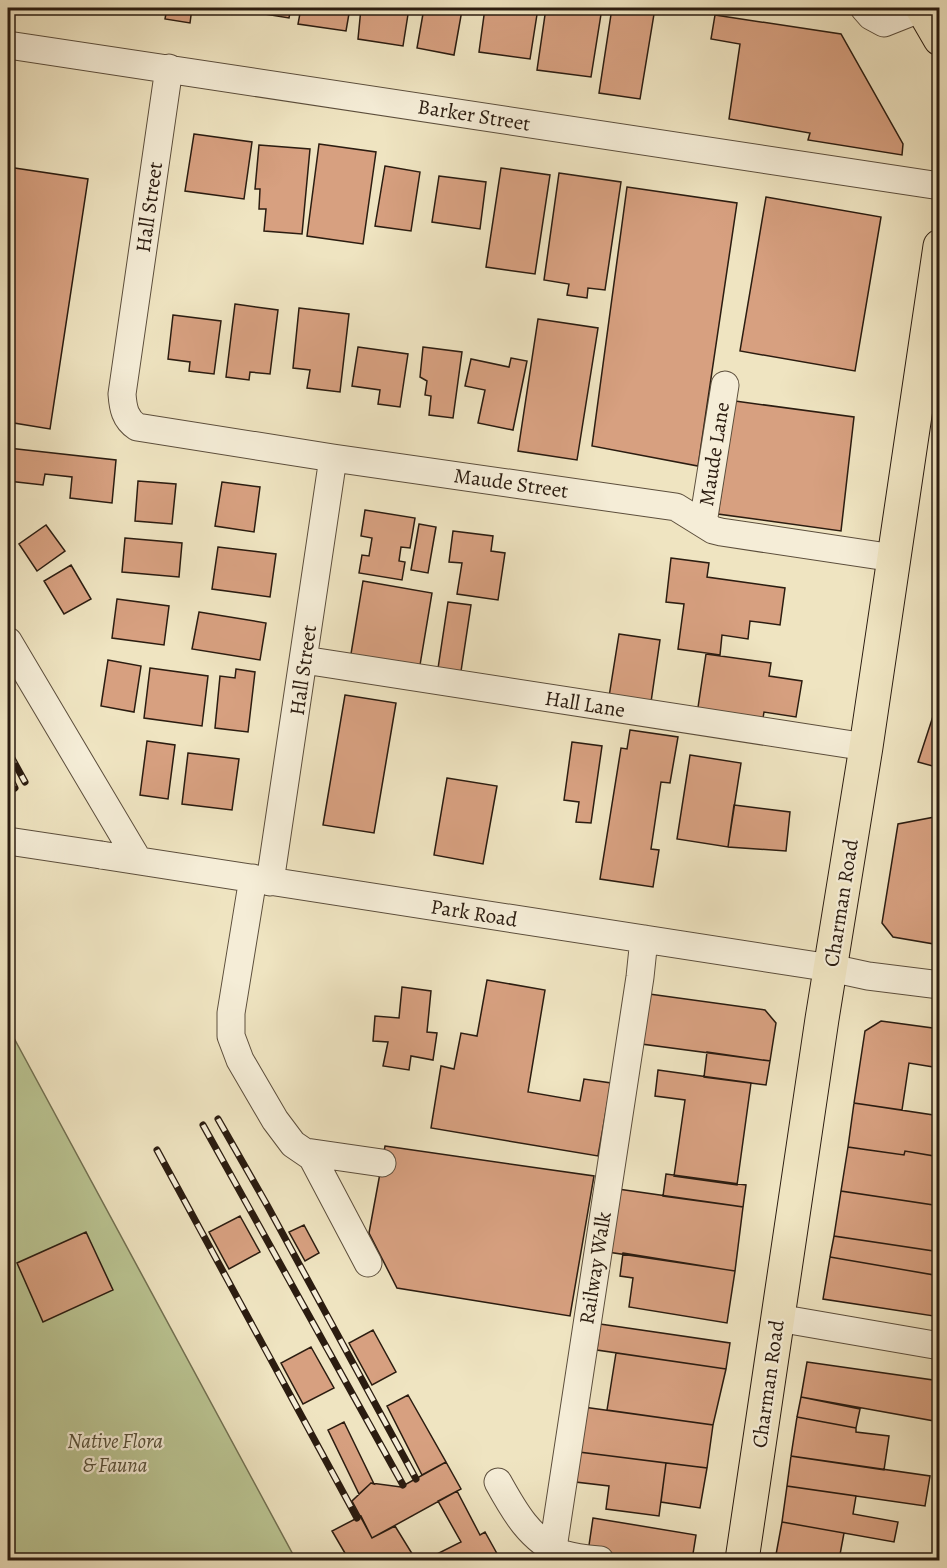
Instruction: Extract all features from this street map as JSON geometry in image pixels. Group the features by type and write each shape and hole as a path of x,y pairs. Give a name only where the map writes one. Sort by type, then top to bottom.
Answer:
{"main road":[{"path":"922,8 939,39"},
{"name":"Charman Road","path":"742,1560 938,263"}],"street":[{"path":"864,8 871,16 884,23 922,8"},
{"name":"Barker Street","path":"8,45 939,186"},
{"name":"Hall Street","path":"127,417 122,394 169,68"},
{"name":"Maude Lane","path":"703,523 725,385"},
{"name":"Maude Street","path":"127,417 137,427 147,429 676,507 721,532 894,558"},
{"name":"Hall Street","path":"333,458 304,660 262,880 231,1013 231,1036 240,1060 275,1120 293,1144 312,1157 368,1263"},
{"path":"8,641 138,860"},
{"name":"Hall Lane","path":"304,660 866,747"},
{"name":"Park Road","path":"8,841 831,968 868,976 939,985"},
{"name":"Railway Walk","path":"553,1548 644,939"},
{"path":"306,1152 382,1163"},
{"path":"778,1318 939,1346"},
{"path":"498,1482 514,1512 536,1537 572,1556 600,1560"}],"green space":[{"name":"Native Flora & Fauna","path":"8,1027 296,1560 8,1560"}],"building":[{"path":"167,8 192,8 190,23 165,19"},
{"path":"259,8 291,8 289,18 259,13"},
{"path":"301,8 350,8 346,31 298,24"},
{"path":"361,8 409,8 403,46 358,39"},
{"path":"424,8 476,8 475,12 462,10 454,55 417,48"},
{"path":"485,8 538,8 530,59 479,52"},
{"path":"546,8 602,8 591,77 537,70"},
{"path":"612,8 655,8 640,99 599,93"},
{"path":"715,15 841,34 903,144 902,155 808,140 810,133 729,119 740,44 711,39"},
{"path":"194,134 252,142 244,199 185,191"},
{"path":"319,144 376,152 363,244 307,236"},
{"path":"259,145 310,149 302,234 264,231 266,209 259,209 260,189 255,189"},
{"path":"385,166 420,172 411,231 375,226"},
{"path":"8,167 88,179 50,429 8,422"},
{"path":"501,168 550,175 535,274 486,267"},
{"path":"559,173 621,182 605,290 588,288 587,298 567,295 569,284 544,280"},
{"path":"439,176 486,182 480,229 432,222"},
{"path":"627,187 737,203 698,466 592,446"},
{"path":"766,197 881,217 855,371 740,351"},
{"path":"235,304 278,310 270,374 250,372 249,380 226,377"},
{"path":"299,308 349,314 340,392 307,388 310,370 293,368"},
{"path":"173,315 221,321 214,374 189,371 190,362 168,359"},
{"path":"538,319 598,328 577,460 518,451"},
{"path":"358,347 408,354 400,407 378,404 380,390 352,386"},
{"path":"423,347 462,352 453,418 429,415 431,396 425,395 427,381 420,377"},
{"path":"511,358 527,361 513,430 478,423 485,390 465,386 471,359 509,367"},
{"path":"735,401 854,417 841,531 718,514"},
{"path":"8,448 116,460 112,503 70,498 72,477 45,474 43,485 8,481"},
{"path":"138,481 176,484 172,524 135,521"},
{"path":"222,482 260,487 254,532 215,526"},
{"path":"365,510 415,518 410,548 401,547 399,561 405,562 402,580 359,573 362,555 369,556 372,538 361,536"},
{"path":"419,524 436,527 428,573 411,570"},
{"path":"46,525 65,551 37,571 19,544"},
{"path":"453,531 493,536 491,551 505,553 498,600 457,594 462,563 449,562"},
{"path":"125,538 182,543 179,577 122,572"},
{"path":"218,547 276,554 270,597 212,589"},
{"path":"671,558 709,563 707,577 785,588 780,625 750,621 748,639 722,635 720,655 678,649 684,604 666,602"},
{"path":"71,565 91,599 64,614 44,581"},
{"path":"940,568 940,584 934,570"},
{"path":"363,581 432,593 419,671 350,660"},
{"path":"940,594 940,611 934,597"},
{"path":"117,599 169,606 164,645 112,638"},
{"path":"448,602 471,605 460,678 437,675"},
{"path":"199,612 266,623 260,660 192,649"},
{"path":"619,634 660,640 650,709 608,703"},
{"path":"706,654 771,663 769,676 802,681 796,717 764,712 762,724 697,714"},
{"path":"108,660 141,666 134,712 101,706"},
{"path":"150,668 208,676 202,726 144,718"},
{"path":"236,669 255,672 248,732 215,728 220,676 235,678"},
{"path":"345,695 396,703 374,833 323,825"},
{"path":"940,695 940,768 918,762"},
{"path":"630,730 678,737 670,783 661,782 651,849 659,850 653,887 600,879 621,748 627,749"},
{"path":"147,741 175,745 168,799 140,795"},
{"path":"572,742 602,746 591,823 576,822 579,802 564,800"},
{"path":"188,753 239,759 232,810 182,804"},
{"path":"690,755 741,763 728,847 677,839"},
{"path":"447,778 497,786 483,864 434,855"},
{"path":"734,805 790,812 786,851 728,847"},
{"path":"940,816 940,945 893,937 882,923 898,824"},
{"path":"487,980 545,990 528,1092 580,1101 584,1079 611,1083 598,1156 431,1128 441,1066 454,1069 461,1033 477,1036"},
{"path":"402,987 431,991 427,1032 437,1033 433,1060 411,1056 409,1070 383,1066 388,1042 373,1041 375,1016 399,1018"},
{"path":"642,993 765,1010 776,1023 770,1061 634,1043"},
{"path":"881,1021 940,1029 940,1068 909,1063 902,1110 854,1103 865,1031"},
{"path":"707,1052 770,1061 766,1085 704,1077"},
{"path":"658,1070 751,1083 737,1185 674,1176 685,1100 655,1096"},
{"path":"854,1103 940,1116 940,1157 905,1151 904,1155 848,1147"},
{"path":"385,1146 594,1176 570,1316 397,1288 369,1233"},
{"path":"848,1147 904,1155 905,1151 940,1157 940,1206 841,1191"},
{"path":"666,1174 746,1185 743,1207 663,1196"},
{"path":"611,1188 743,1207 735,1271 601,1251"},
{"path":"841,1191 940,1206 940,1252 834,1236"},
{"path":"240,1216 260,1252 229,1269 209,1232"},
{"path":"304,1225 319,1253 305,1261 289,1232"},
{"path":"86,1232 113,1290 43,1322 17,1263"},
{"path":"834,1236 940,1252 940,1276 830,1257"},
{"path":"623,1253 735,1271 727,1323 629,1307 633,1278 620,1276"},
{"path":"830,1257 940,1276 940,1317 823,1299"},
{"path":"600,1324 730,1343 726,1369 597,1350"},
{"path":"373,1330 396,1372 372,1385 349,1343"},
{"path":"311,1347 334,1388 303,1404 281,1363"},
{"path":"616,1353 726,1369 713,1425 607,1410"},
{"path":"807,1362 940,1381 940,1422 801,1397"},
{"path":"408,1395 446,1462 422,1475 387,1406"},
{"path":"801,1397 860,1409 856,1428 797,1417"},
{"path":"576,1406 713,1425 707,1468 571,1451"},
{"path":"797,1417 856,1428 856,1432 889,1436 884,1470 791,1456"},
{"path":"344,1422 374,1484 371,1483 359,1494 328,1430"},
{"path":"571,1451 666,1463 659,1516 606,1509 609,1486 567,1481"},
{"path":"791,1456 930,1476 925,1506 787,1486"},
{"path":"446,1462 461,1489 372,1538 352,1501 371,1483 401,1487"},
{"path":"666,1463 707,1468 700,1508 661,1502"},
{"path":"787,1486 856,1496 853,1514 898,1522 894,1542 782,1522"},
{"path":"457,1491 480,1535 485,1532 500,1559 459,1560 455,1554 442,1560 425,1560 461,1542 438,1501"},
{"path":"361,1516 372,1538 395,1526 416,1560 349,1560 332,1531"},
{"path":"593,1518 696,1535 692,1560 640,1560 588,1552"},
{"path":"782,1522 844,1533 839,1560 775,1560"},
{"path":"455,1554 459,1560 442,1560"}],"railway":[{"path":"8,751 25,782"},
{"path":"8,774 15,788"},
{"path":"218,1119 416,1479"},
{"path":"203,1125 403,1485"},
{"path":"157,1150 357,1518"}]}
